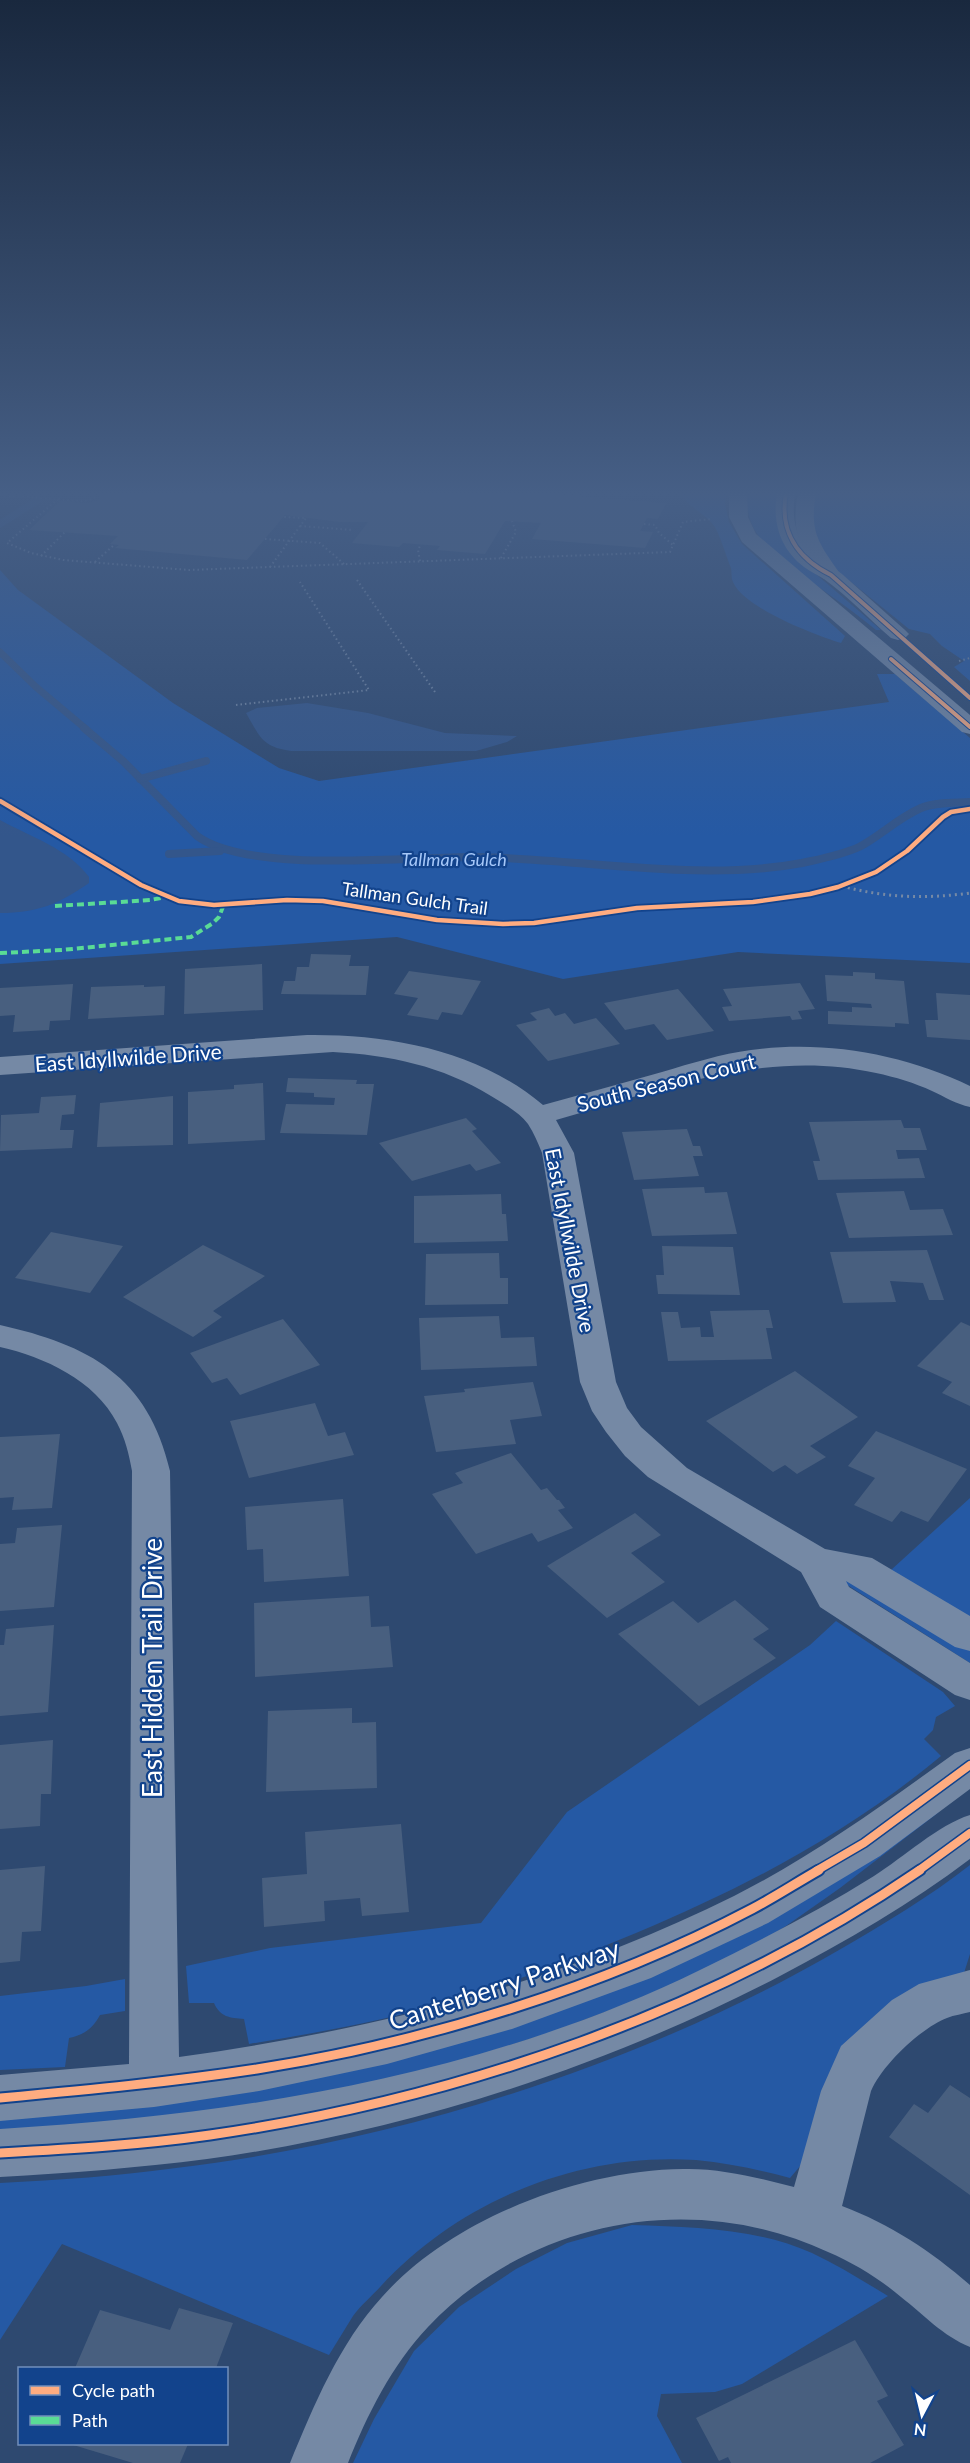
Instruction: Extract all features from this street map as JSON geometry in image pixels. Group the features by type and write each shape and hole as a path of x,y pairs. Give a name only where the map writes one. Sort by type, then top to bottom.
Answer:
{"street":[{"path":"831,608 970,727"},
{"path":"868,608 970,698"},
{"name":"East Idyllwilde Drive","path":"0,1066 307,1044 366,1046 407,1052 468,1071 500,1088 537,1116 552,1139 562,1166 598,1382 608,1409 640,1449 661,1467 816,1562 858,1568 970,1636"},
{"name":"South Season Court","path":"537,1116 720,1065 750,1058 782,1055 837,1057 893,1067 927,1078 970,1098"},
{"name":"East Hidden Trail Drive","path":"0,1336 60,1353 78,1362 102,1380 130,1410 149,1454 151,1471 154,2084"},
{"path":"816,1562 834,1597 970,1684"},
{"name":"Canterberry Parkway","path":"0,2098 154,2084 249,2072 391,2043 526,2004 618,1970 716,1927 831,1865 880,1834 970,1766"},
{"path":"0,2153 93,2148 200,2136 320,2116 404,2095 543,2054 652,2014 770,1959 867,1904 970,1833"},
{"path":"812,2219 846,2091 859,2062 880,2038 909,2015 936,1999 970,1991"},
{"path":"319,2463 348,2396 393,2326 418,2298 446,2275 497,2241 584,2204 655,2193 692,2193 752,2201 812,2219 900,2263 970,2320"}],"path":[{"path":"237,705 369,690 317,608"},
{"path":"376,608 435,692"},
{"path":"959,660 970,658"},
{"path":"834,889 855,881"},
{"path":"842,886 876,894 918,898 970,893"}],"shaded area":[{"path":"0,608 43,608 173,703 279,768 319,781 889,702 877,674 895,674 970,738 970,963 738,952 563,979 397,937 0,964"},
{"path":"761,608 814,608 845,636 841,643"},
{"path":"848,608 855,608 881,630 876,630"},
{"path":"883,608 970,608 970,681 954,667 964,661 942,646 930,634 909,629"},
{"path":"307,703 368,713 445,733 517,736 507,742 476,751 291,751 274,747 263,740 246,713 257,708"},
{"path":"0,820 60,851 81,867 89,877 89,883 68,897 47,906 13,913 0,913"},
{"path":"970,1498 970,1617 891,1570"},
{"path":"845,1576 970,1649 970,1663 844,1583"},
{"path":"836,1621 943,1692 955,1706 936,1717 933,1730 924,1739 941,1756 870,1810 796,1856 718,1896 591,1952 476,1994 403,2014 326,2031 249,2044 244,2019 226,2016 214,2003 189,2003 186,1966 270,1948 481,1923 567,1812 810,1645"},
{"path":"939,1812 840,1888 786,1926 739,1955 695,1978 552,2032 431,2070 306,2099 0,2137 0,2109 351,2066"},
{"path":"970,1865 970,1954 964,1973 790,2178 708,2161 652,2160 609,2164 566,2174 525,2188 485,2206 447,2229 412,2256 356,2312 329,2355 62,2244 0,2340 0,2183 132,2173 261,2156 347,2139 518,2092 602,2062 684,2028 763,1991 889,1920"},
{"path":"125,1979 125,2011 100,2015 88,2030 69,2038 65,2067 0,2070 0,1996"},
{"path":"632,2225 724,2230 768,2238 812,2253 888,2296 742,2384 715,2392 661,2394 657,2416 682,2463 353,2463 374,2419 414,2351 459,2307 516,2269 567,2243"}],"building":[{"path":"311,954 351,955 349,966 369,966 366,995 281,994 284,981 295,981 297,967 309,967"},
{"path":"262,964 263,1010 184,1014 185,969"},
{"path":"409,971 481,981 462,1015 442,1012 438,1020 407,1015 418,998 394,994"},
{"path":"853,972 875,973 875,979 904,981 909,1024 895,1023 895,1027 828,1024 828,1011 852,1012 852,1007 872,1008 871,1004 827,1001 825,975 853,976"},
{"path":"800,983 815,1009 798,1011 802,1019 792,1020 790,1016 729,1021 722,1007 732,1006 723,989"},
{"path":"73,984 70,1020 50,1021 49,1030 13,1032 15,1015 0,1016 0,988"},
{"path":"144,985 144,987 165,986 164,1015 88,1019 91,987"},
{"path":"678,989 714,1031 667,1040 654,1024 625,1030 604,1003"},
{"path":"936,993 970,995 970,1040 927,1037 925,1020 938,1020"},
{"path":"549,1008 555,1016 565,1013 574,1024 596,1018 620,1044 548,1061 516,1025 537,1020 530,1013"},
{"path":"288,1078 357,1080 356,1084 374,1084 367,1135 280,1133 286,1104 334,1105 335,1098 314,1097 314,1093 286,1092"},
{"path":"263,1083 265,1140 188,1144 188,1092 234,1089 234,1085"},
{"path":"76,1095 74,1114 62,1115 60,1130 74,1130 72,1148 0,1151 1,1115 39,1113 41,1097"},
{"path":"173,1096 173,1145 97,1147 100,1103"},
{"path":"466,1118 477,1129 472,1131 501,1163 476,1171 470,1164 412,1181 379,1143"},
{"path":"901,1120 904,1128 920,1128 927,1150 896,1150 898,1159 919,1158 925,1178 818,1180 813,1161 820,1161 809,1122"},
{"path":"687,1129 693,1146 700,1146 703,1156 693,1156 699,1176 634,1180 622,1132"},
{"path":"704,1187 705,1193 727,1192 737,1234 652,1236 642,1189"},
{"path":"904,1191 910,1210 943,1209 953,1235 849,1238 836,1193"},
{"path":"501,1194 502,1214 506,1214 508,1241 414,1243 414,1196"},
{"path":"51,1232 123,1246 90,1293 15,1278"},
{"path":"203,1245 265,1276 213,1311 222,1317 193,1337 123,1297"},
{"path":"662,1246 733,1247 740,1295 658,1294 656,1275 664,1275"},
{"path":"927,1250 944,1300 929,1300 923,1283 890,1281 896,1302 843,1303 830,1252"},
{"path":"499,1253 500,1278 508,1278 508,1304 425,1305 426,1254"},
{"path":"769,1310 773,1328 766,1328 772,1359 668,1361 661,1312 678,1312 681,1328 700,1327 701,1337 714,1337 710,1311"},
{"path":"499,1316 501,1338 534,1337 537,1366 421,1370 419,1318"},
{"path":"283,1319 320,1365 240,1395 227,1378 212,1383 190,1353"},
{"path":"961,1322 970,1326 970,1406 942,1393 952,1382 917,1366"},
{"path":"795,1371 858,1417 810,1446 826,1457 797,1474 785,1465 773,1472 706,1421"},
{"path":"533,1382 542,1416 510,1420 516,1444 436,1452 424,1396 465,1392 464,1389"},
{"path":"315,1403 328,1436 345,1432 354,1455 249,1478 230,1421"},
{"path":"876,1431 967,1469 928,1522 901,1511 892,1522 854,1505 875,1478 848,1466"},
{"path":"60,1434 52,1508 12,1510 14,1497 0,1498 0,1437"},
{"path":"511,1453 541,1490 547,1488 559,1500 565,1508 558,1510 573,1528 538,1542 532,1533 476,1554 432,1494 463,1483 455,1473"},
{"path":"343,1499 349,1576 264,1582 263,1549 247,1550 245,1507"},
{"path":"635,1513 661,1535 631,1553 665,1582 607,1618 547,1566"},
{"path":"62,1525 54,1607 0,1611 0,1544 15,1543 17,1528"},
{"path":"369,1596 371,1627 389,1626 393,1667 255,1677 254,1603"},
{"path":"735,1600 769,1629 753,1639 776,1658 699,1706 618,1634 673,1601 698,1623"},
{"path":"54,1625 48,1712 0,1716 0,1645 4,1645 6,1629"},
{"path":"352,1708 352,1723 376,1722 377,1788 266,1792 268,1711"},
{"path":"53,1740 51,1794 41,1794 40,1826 0,1829 0,1745"},
{"path":"401,1824 409,1912 362,1916 360,1898 324,1901 325,1921 264,1927 262,1878 307,1874 305,1832"},
{"path":"45,1866 41,1931 22,1932 20,1961 0,1963 0,1870"},
{"path":"950,2085 970,2098 970,2195 889,2137 914,2104 928,2113"},
{"path":"179,2308 233,2323 216,2367 75,2367 100,2310 170,2330"},
{"path":"855,2340 888,2396 877,2401 904,2445 870,2463 731,2463 728,2457 719,2461 696,2418"},
{"path":"73,2445 188,2445 180,2463 133,2463"}],"waterway":[{"name":"Tallman Gulch","path":"0,652 36,687 86,729"},
{"name":"Tallman Gulch","path":"84,728 141,779"},
{"path":"141,779 206,761"},
{"name":"Tallman Gulch","path":"141,779 197,836 222,848 254,856 292,860 479,857 683,870 763,868 802,863 845,852 867,843 921,808 938,804 970,802"},
{"path":"169,854 220,851"}],"marked path":[{"path":"55,906 151,900 165,897"},
{"path":"0,953 62,950 191,937 213,923 219,917 224,904"}],"cycle path":[{"path":"868,608 970,698"},
{"path":"891,659 970,727"},
{"name":"Tallman Gulch Trail","path":"0,801 141,885 179,901 214,905 287,900 323,901 437,920 503,924 534,923 637,908 753,902 810,894 838,887 876,872 907,851 943,817 951,812 970,809"},
{"path":"0,2098 130,2087 259,2068 387,2042 512,2008 634,1963 752,1909 864,1843 970,1765"},
{"path":"0,2153 105,2147 210,2135 314,2117 417,2093 518,2063 618,2028 714,1986 850,1914 912,1876 970,1833"}]}
